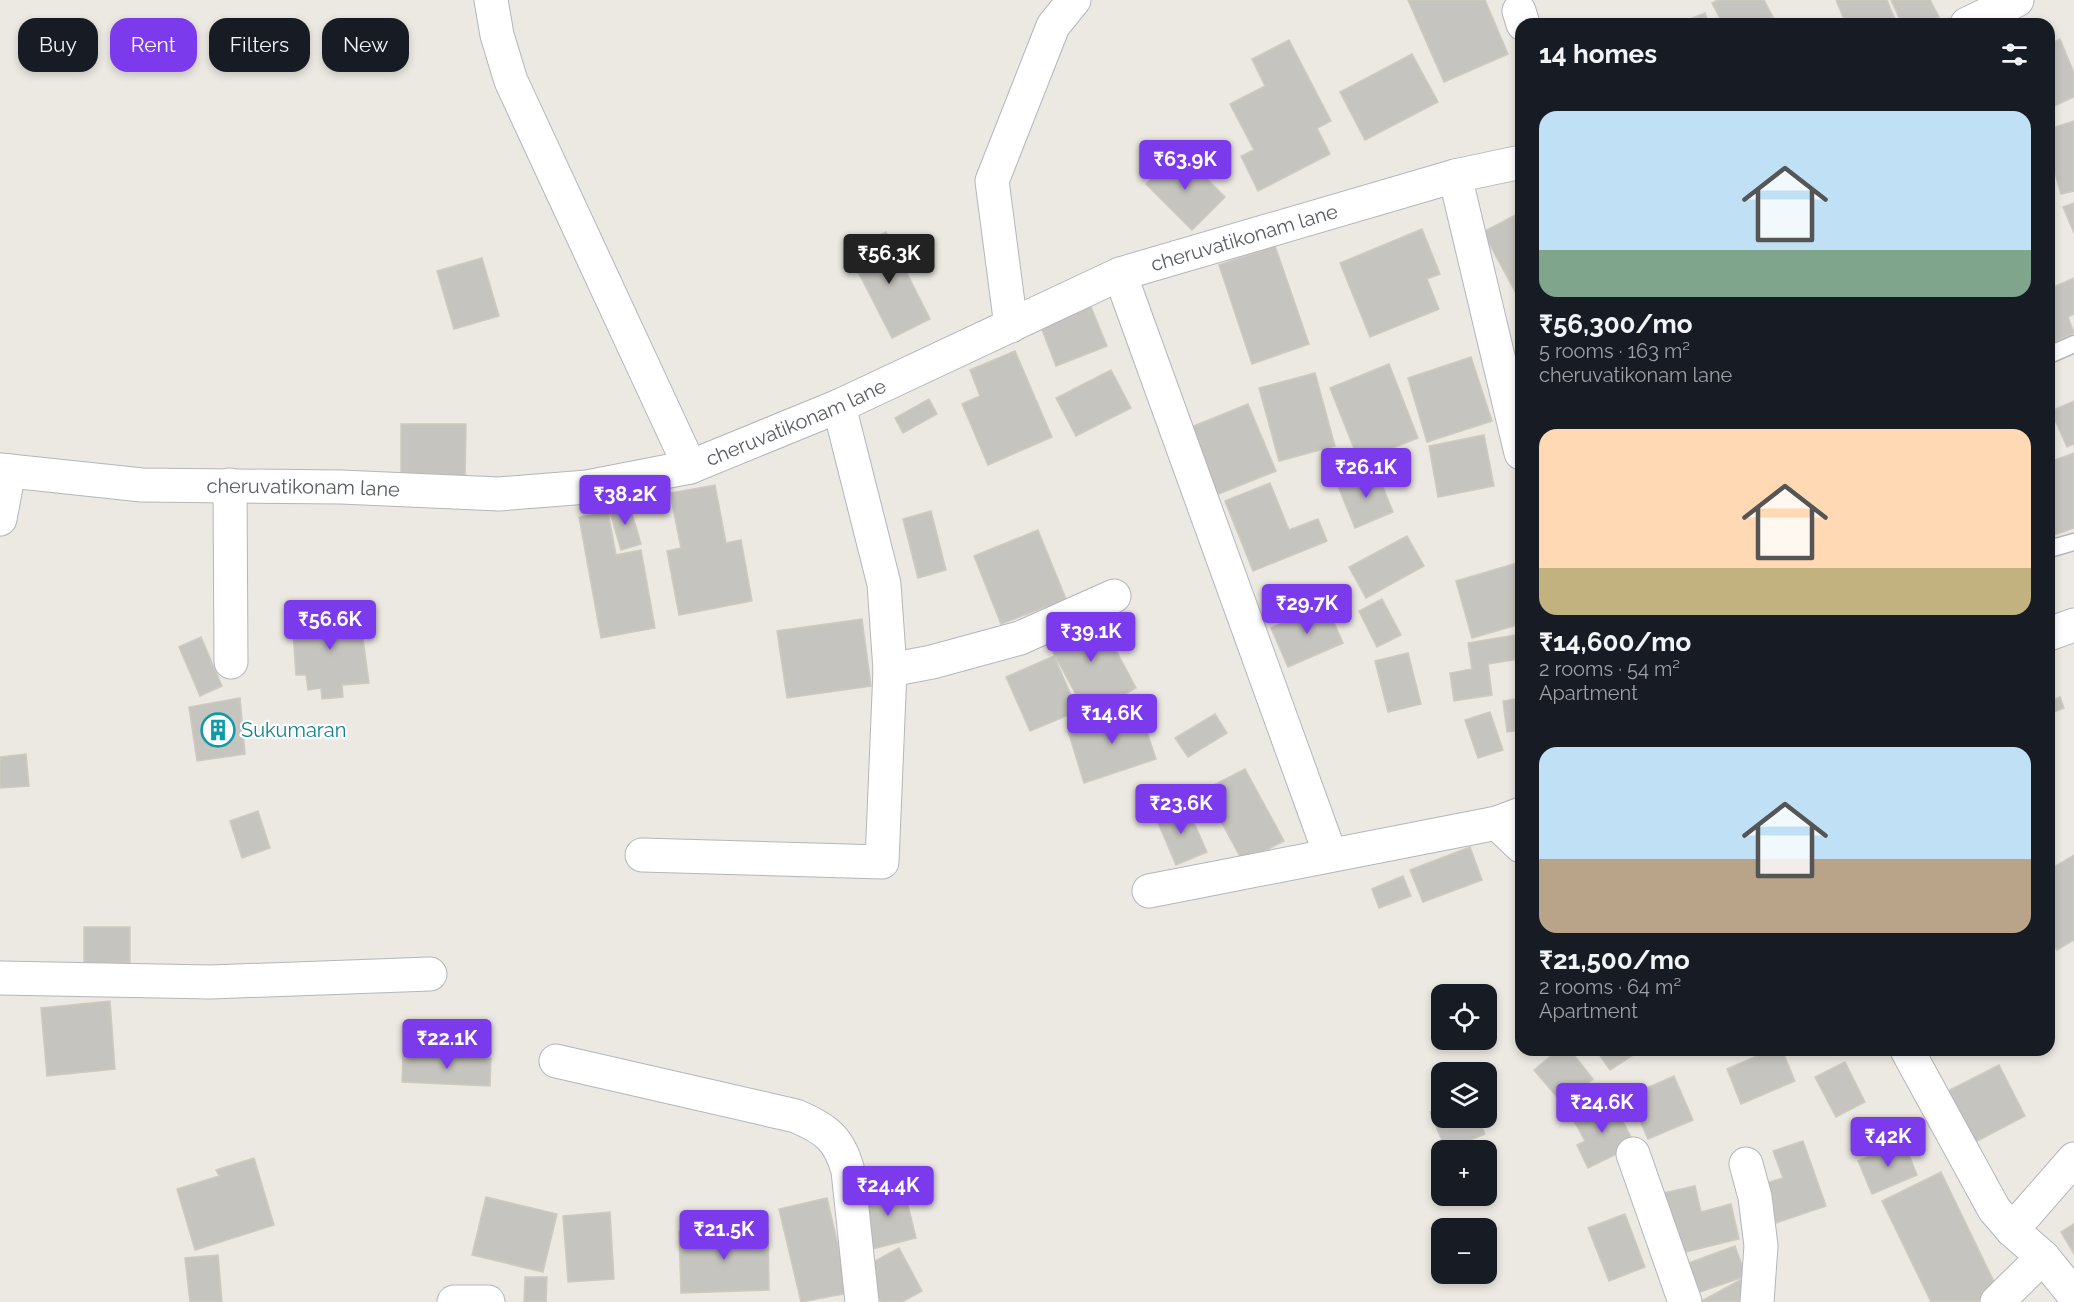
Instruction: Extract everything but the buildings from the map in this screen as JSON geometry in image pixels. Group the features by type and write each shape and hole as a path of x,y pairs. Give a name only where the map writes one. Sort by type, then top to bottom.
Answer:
{"street":[{"path":"491,0 497,35 511,81 690,467"},
{"path":"1011,326 992,181 1053,26 1074,0"},
{"path":"1980,18 2017,0"},
{"name":"cheruvatikonam lane","path":"5,471 142,485 230,485 499,494 587,487 690,467 839,406 1120,274 1455,176 1515,163"},
{"path":"1455,176 1515,428"},
{"path":"1120,274 1330,854"},
{"path":"642,855 882,862 890,670 884,584 839,406"},
{"path":"0,519 5,471"},
{"path":"230,485 231,663"},
{"path":"890,670 932,662 1020,638 1114,596"},
{"path":"2055,632 2074,625"},
{"path":"1149,891 1509,818 1515,832"},
{"path":"0,978 211,982 430,975"},
{"path":"1910,1056 1983,1191 2012,1230 2043,1257 2074,1295"},
{"path":"556,1060 796,1116 821,1127 836,1141 848,1171 862,1302"},
{"path":"1633,1154 1685,1302"},
{"path":"2012,1230 2074,1159"},
{"path":"1746,1164 1755,1197 1761,1246 1756,1302"},
{"path":"1997,1302 2043,1257"}],"lane":[{"path":"2055,352 2074,344"},
{"path":"2055,547 2074,542"}],"place":[{"name":"Sukumaran","path":"218,730"}]}
